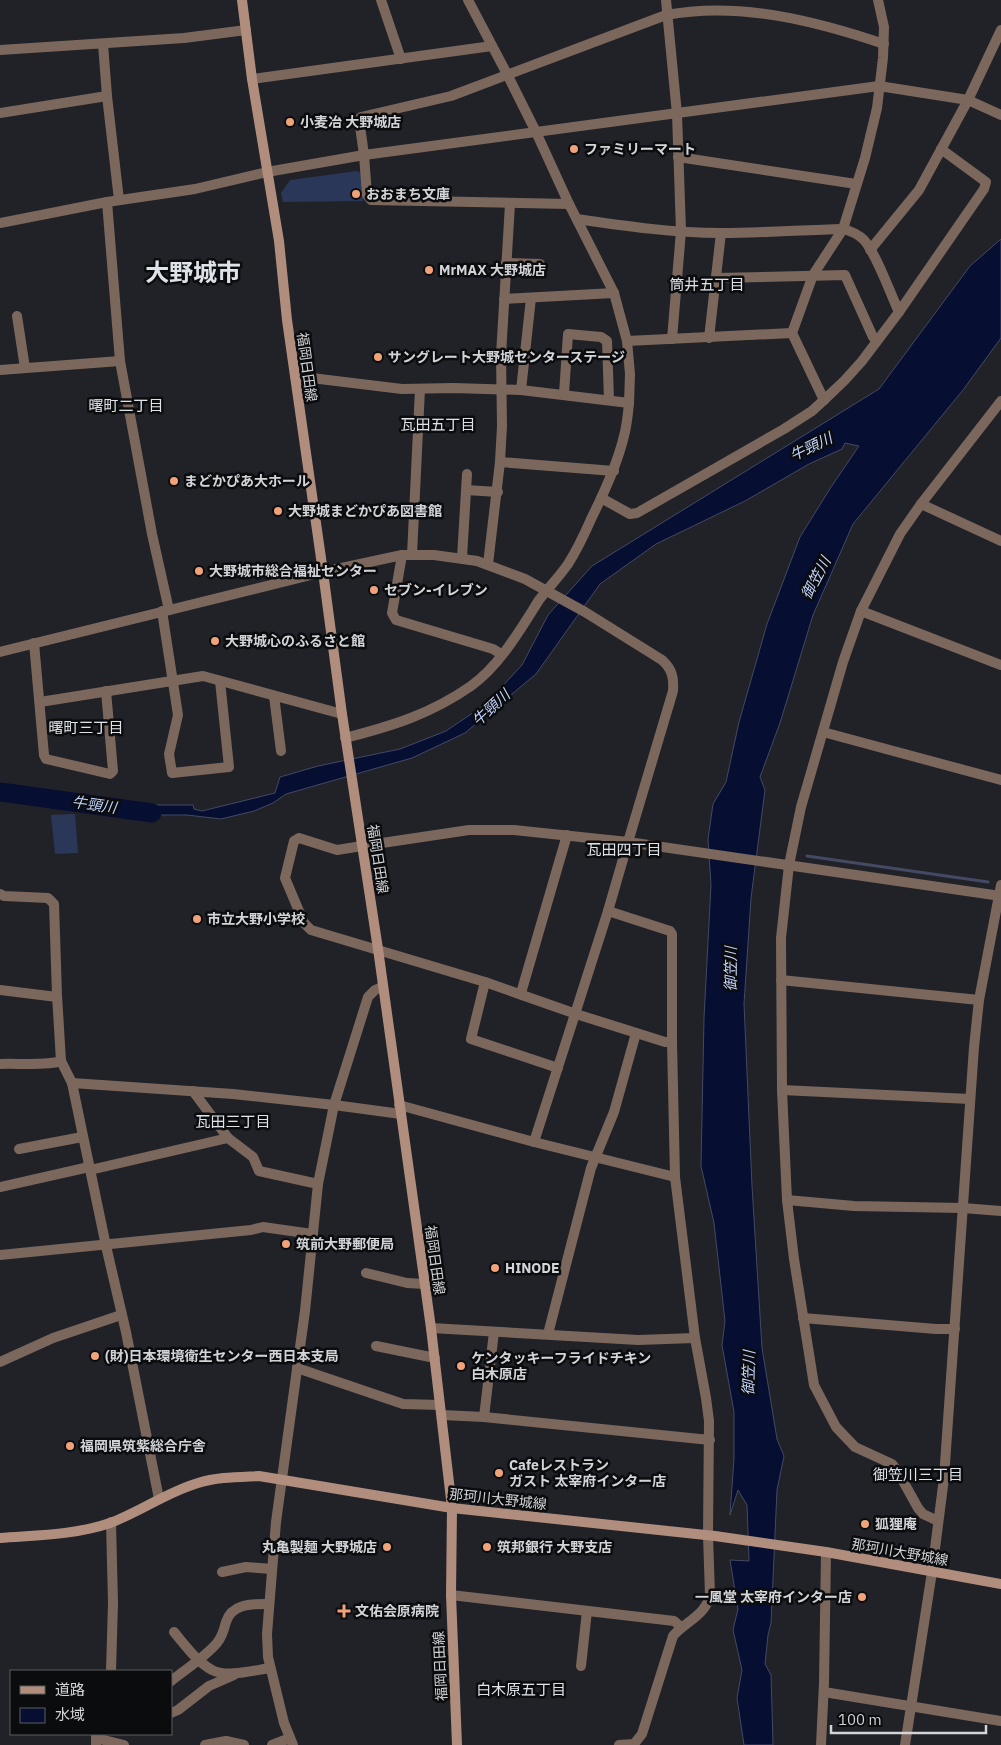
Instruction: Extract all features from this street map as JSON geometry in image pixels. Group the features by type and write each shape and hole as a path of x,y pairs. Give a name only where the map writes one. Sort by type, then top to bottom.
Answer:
{"main road":[{"name":"福岡日田線","path":"242,0 252,79 279,241 295,376 345,738 378,950 424,1284 432,1328 452,1508 451,1595 458,1745"},
{"name":"那珂川大野城線","path":"0,1538 76,1532 111,1522 198,1483 228,1478 259,1476 281,1478 452,1508 712,1535 826,1552 1001,1584"}],"street":[{"path":"345,738 415,718 447,701 472,684 501,654 550,592 567,565 585,533 614,470 625,435 630,402 630,374 627,341 614,293 569,204 536,132 468,0"},
{"path":"666,0 676,114 681,231 672,339"},
{"path":"824,400 792,333 813,275 843,229 865,158 877,108 884,44 884,27 878,0"},
{"path":"384,1 401,59"},
{"path":"569,204 371,200 367,195 359,123 361,117 451,96 666,15 690,10 772,15 820,24 884,44"},
{"path":"0,50 184,38 246,30"},
{"path":"870,250 919,190 968,100 1001,31"},
{"path":"103,44 119,200"},
{"path":"252,79 492,46"},
{"path":"0,223 107,202 195,189 267,172 364,155 879,86 968,100 1001,115"},
{"path":"0,113 107,96"},
{"path":"601,498 630,514 637,513 784,429 812,411 845,380 899,312 984,189 986,182 941,149"},
{"path":"678,157 856,184"},
{"path":"107,202 120,361 166,611 172,680 178,716 169,754 172,773 229,767 220,681"},
{"path":"488,564 498,492 500,462 501,355 510,204"},
{"path":"577,219 648,229 721,233 843,229 853,232 863,239 899,312"},
{"path":"709,338 721,233"},
{"path":"506,263 540,264"},
{"path":"716,278 844,276 877,341"},
{"path":"504,299 614,293"},
{"path":"521,390 531,298"},
{"path":"17,316 25,368"},
{"path":"627,341 792,333"},
{"path":"564,394 568,334 602,337 607,342 609,400"},
{"path":"0,370 120,361"},
{"path":"295,376 402,389 501,388 630,402"},
{"path":"420,389 407,555 392,613 396,620 493,649 501,654"},
{"path":"938,1521 923,1514 918,1508 892,1464 855,1447 836,1427 814,1385 787,1200 782,1090 781,938 788,865 801,807 843,662 861,611 900,534 920,504 1000,404"},
{"path":"500,462 614,470"},
{"path":"462,558 467,474"},
{"path":"466,490 498,492"},
{"path":"920,504 1001,541"},
{"path":"0,652 323,572 407,555 434,554 488,564 525,578 585,612 662,660 671,668 674,680 673,692 608,911 534,1142"},
{"path":"861,611 1001,665"},
{"path":"34,643 44,755 46,759 110,774 113,771 106,691"},
{"path":"40,702 203,676 342,714"},
{"path":"274,696 281,751"},
{"path":"822,732 1001,780"},
{"path":"672,1042 636,1033 485,982 311,930 304,923 285,878 294,842 299,838 337,850 469,830 514,830 628,842 687,852 1000,892 979,1000 970,1098 944,1478 906,1745"},
{"path":"521,994 567,835"},
{"path":"0,894 4,896 48,898 54,904 61,1061 72,1082 82,1137 126,1332 159,1499"},
{"path":"608,911 670,931 672,934 675,1177 695,1338 706,1398 710,1440 712,1535 710,1594 708,1602 702,1611 681,1627 673,1636 642,1734 634,1744 619,1745"},
{"path":"781,980 979,1000"},
{"path":"485,982 470,1039 558,1068"},
{"path":"272,1745 291,1742 270,1668 267,1634 281,1478 306,1311 318,1184 334,1104 368,997 375,990 382,987"},
{"path":"0,990 57,997"},
{"path":"548,1334 595,1157 614,1112 636,1033"},
{"path":"0,1064 18,1062 55,1064 61,1061"},
{"path":"72,1082 400,1110 675,1177"},
{"path":"782,1090 970,1098"},
{"path":"193,1091 228,1138 252,1157 259,1171 318,1184"},
{"path":"19,1149 82,1137"},
{"path":"0,1187 228,1138"},
{"path":"787,1200 854,1206 963,1208 1001,1211"},
{"path":"0,1255 106,1246 251,1230 263,1227 312,1234"},
{"path":"366,1272 424,1284"},
{"path":"0,1362 53,1338 121,1315"},
{"path":"803,1318 955,1329"},
{"path":"432,1328 638,1340 695,1338"},
{"path":"484,1417 494,1332"},
{"path":"376,1346 435,1358"},
{"path":"297,1368 403,1404 484,1417 710,1440"},
{"path":"111,1522 113,1603 111,1670"},
{"path":"821,1745 824,1692 826,1552"},
{"path":"222,1572 246,1567 272,1569"},
{"path":"451,1595 674,1621 681,1627"},
{"path":"172,1680 199,1660 219,1641 231,1612 241,1606 269,1604"},
{"path":"582,1666 587,1611"},
{"path":"174,1632 199,1660 213,1671 240,1673"},
{"path":"172,1713 209,1686 240,1673 270,1668"},
{"path":"824,1692 1001,1721"},
{"path":"96,1739 124,1745"},
{"path":"204,1745 226,1741 244,1745"}],"shaded area":[{"path":"357,171 362,174 363,201 283,202 281,193 290,180"},
{"path":"75,814 78,853 55,854 51,815"}],"water":[{"name":"御笠川","path":"1001,239 1001,338 963,390 853,524 813,615 780,723 760,777 765,790 751,898 744,1004 752,1186 762,1348 777,1439 784,1456 777,1490 771,1623 765,1664 771,1675 773,1745 744,1745 737,1698 742,1670 733,1630 738,1609 730,1560 749,1561 747,1505 738,1490 730,1515 734,1458 734,1412 722,1345 725,1321 714,1223 701,1166 704,1018 711,885 708,839 713,804 726,782 739,722 767,624 800,537 859,446 845,443 842,449 809,464 745,501 656,544 600,584 536,674 465,733 412,758 286,794 273,803 254,811 221,819 187,815 147,815 123,809 151,805 193,805 194,809 202,811 275,793 280,777 318,766 400,749 446,731 486,704 522,665 548,615 592,566 879,389 970,266"}],"waterway":[{"name":"牛頸川","path":"0,792 152,813"},
{"path":"807,856 988,882"}],"place":[{"name":"小麦冶 大野城店","path":"290,122"},
{"name":"ファミリーマート","path":"574,149"},
{"name":"おおまち文庫","path":"356,194"},
{"name":"MrMAX 大野城店","path":"429,270"},
{"name":"サングレート大野城センターステージ","path":"378,357"},
{"name":"まどかぴあ大ホール","path":"174,481"},
{"name":"大野城まどかぴあ図書館","path":"278,511"},
{"name":"大野城市総合福祉センター","path":"199,571"},
{"name":"セブン-イレブン","path":"374,590"},
{"name":"大野城心のふるさと館","path":"215,641"},
{"name":"市立大野小学校","path":"197,919"},
{"name":"筑前大野郵便局","path":"286,1244"},
{"name":"HINODE","path":"495,1268"},
{"name":"(財)日本環境衛生センター西日本支局","path":"95,1356"},
{"name":"ケンタッキーフライドチキン 白木原店","path":"461,1366"},
{"name":"福岡県筑紫総合庁舎","path":"70,1446"},
{"name":"Cafeレストラン ガスト 太宰府インター店","path":"499,1473"},
{"name":"狐狸庵","path":"865,1524"},
{"name":"丸亀製麺 大野城店","path":"387,1547"},
{"name":"筑邦銀行 大野支店","path":"487,1547"},
{"name":"一風堂 太宰府インター店","path":"862,1597"},
{"name":"文佑会原病院","path":"344,1611"}],"district":[{"name":"大野城市","path":"193,273"},
{"name":"筒井五丁目","path":"707,285"},
{"name":"曙町二丁目","path":"126,406"},
{"name":"瓦田五丁目","path":"438,425"},
{"name":"曙町三丁目","path":"86,728"},
{"name":"瓦田四丁目","path":"624,850"},
{"name":"瓦田三丁目","path":"233,1122"},
{"name":"御笠川三丁目","path":"918,1475"},
{"name":"白木原五丁目","path":"521,1690"}]}
